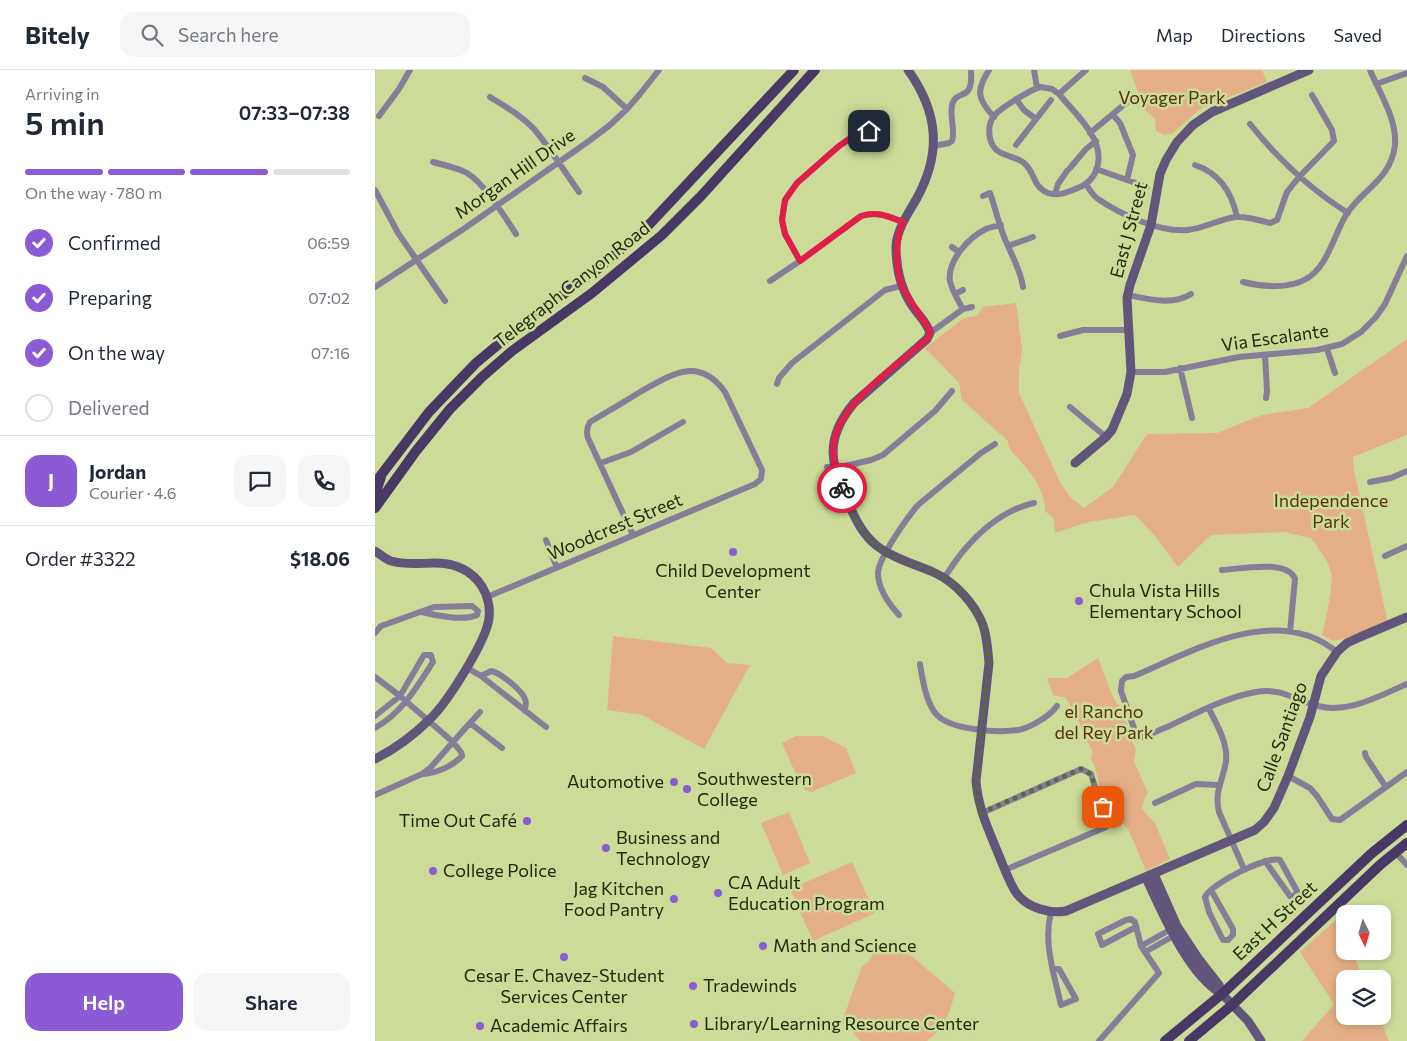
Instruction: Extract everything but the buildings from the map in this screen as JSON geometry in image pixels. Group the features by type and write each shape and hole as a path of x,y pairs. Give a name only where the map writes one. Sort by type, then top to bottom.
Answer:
{"main road":[{"name":"Telegraph Canyon Road","path":"375,483 429,412 476,363 518,328 599,268 644,230 793,70"},
{"name":"Telegraph Canyon Road","path":"375,508 450,409 481,377 512,351 592,293 662,235 702,195 815,70"},
{"path":"375,495 382,474"},
{"name":"East H Street","path":"1165,1041 1222,994 1371,853 1407,825"},
{"name":"East H Street","path":"1189,1041 1232,1005 1381,864 1407,843"}],"street":[{"path":"379,116 410,70"},
{"name":"Morgan Hill Drive","path":"376,284 417,261 610,126 641,94 659,70"},
{"path":"908,70 932,116 934,146 931,164 923,186 903,222 896,245 901,286 930,333"},
{"path":"989,70 983,78 981,99 994,116"},
{"path":"1034,70 1037,88"},
{"path":"1059,94 1086,70"},
{"name":"East J Street","path":"1075,463 1107,437 1127,394 1131,372 1128,295 1151,225 1161,174 1166,160 1177,142 1193,124 1212,112 1309,70"},
{"path":"1243,282 1254,285 1282,286 1299,283 1309,278 1321,266 1348,213 1383,176 1390,164 1394,151 1395,136 1393,122 1370,70"},
{"path":"934,146 949,144 952,141 952,103 955,98 966,94 971,86 969,71"},
{"path":"969,71 983,78"},
{"path":"1376,84 1407,73"},
{"path":"585,78 603,87 627,108"},
{"path":"1041,86 1052,89 1059,94 1090,132 1096,141 1100,155 1094,175 1086,184 1055,194 1042,190 1034,182 1029,168 1018,158 1001,153 993,147 989,135 994,116 1016,99 1041,86"},
{"path":"1086,184 1097,198 1134,219 1151,225 1185,231 1203,228 1237,217 1275,222 1287,192 1299,177 1332,145 1335,139 1319,104 1312,96"},
{"path":"490,97 511,110 533,129 559,162 579,192"},
{"path":"1090,132 1132,98"},
{"path":"1016,99 1024,110 1036,119"},
{"path":"1016,145 1051,100"},
{"path":"1113,115 1120,123 1133,155 1127,180"},
{"path":"1250,124 1299,177 1323,198 1348,213"},
{"path":"800,261 785,234 782,220 785,200 797,183 839,146 861,131 869,131 879,142"},
{"path":"1055,194 1057,184 1086,149 1096,141"},
{"path":"433,162 468,174 475,179 497,206 516,234"},
{"path":"1195,165 1202,167 1225,187 1233,201 1237,217"},
{"path":"1096,169 1147,186"},
{"path":"375,190 398,233 445,301"},
{"path":"983,196 990,193 1008,246 1015,257 1022,276 1023,287"},
{"path":"770,281 861,216 872,213 880,214 903,222"},
{"path":"963,309 950,279 950,270 954,259 964,245 985,229 1001,225"},
{"path":"1008,246 1033,237"},
{"path":"952,247 959,252"},
{"name":"Via Escalante","path":"1131,372 1157,372 1239,357 1327,349 1342,344 1355,336 1376,317 1385,304 1407,256"},
{"path":"777,384 779,378 792,363 885,290 901,286"},
{"path":"955,294 963,290"},
{"path":"1128,295 1163,302 1185,298 1191,294"},
{"path":"972,307 963,309 930,333 927,339 854,403 838,426 834,440 831,467 863,530 876,545 944,578 959,590 969,602 983,625 988,646 989,663 976,781 977,798 981,813 1017,894 1038,908 1051,912 1048,937 1049,952 1061,1005 1076,1000 1059,970 1053,969"},
{"path":"1060,336 1083,330 1128,330"},
{"path":"1327,349 1335,373"},
{"path":"1265,355 1266,398"},
{"path":"1180,368 1192,418"},
{"name":"Woodcrest Street","path":"487,597 755,484 761,480 763,470 725,392 719,384 710,377 683,371 671,374 590,422 587,435 601,463"},
{"path":"831,467 869,461 883,455 935,411 951,391"},
{"path":"1070,407 1107,437"},
{"path":"633,535 601,463 631,452 683,422"},
{"path":"899,615 887,600 878,576 879,568 887,552 909,516 918,506 981,453 995,444"},
{"path":"1370,482 1391,478 1407,471"},
{"path":"944,578 966,548 980,534 1004,515 1034,503"},
{"path":"546,540 557,568"},
{"path":"1385,556 1407,546"},
{"path":"375,551 389,561 407,564 443,562 452,564 474,577 482,586 489,608 488,625 466,667 445,701 429,720 407,740 375,759"},
{"path":"1222,570 1263,566 1287,570 1293,575 1295,579 1291,632"},
{"path":"375,633 381,626 434,607 472,606 478,611 473,616 465,617 435,616 422,612"},
{"name":"Calle Santiago","path":"1051,912 1071,910 1249,834 1264,822 1274,808 1288,776 1321,676 1337,652 1360,637 1407,617"},
{"path":"1337,652 1330,646 1314,639 1291,632 1254,632 1221,639 1134,676 1126,677 1120,685 1136,734 1142,737 1247,694 1265,691 1283,692 1313,704 1335,708 1355,705 1407,684"},
{"path":"375,716 400,696 424,655 431,655 433,662 407,701 397,712 375,728"},
{"path":"920,664 926,693 937,715 949,724 960,727 1005,731 1020,730 1047,716 1057,706"},
{"path":"466,667 481,676 546,727"},
{"path":"481,676 491,671 499,674 522,694 526,703 525,711"},
{"path":"375,677 429,720 461,752 462,756 456,762 431,773 422,774"},
{"path":"1209,709 1224,740 1226,750 1217,804 1244,869"},
{"path":"375,795 422,774 431,767 480,712"},
{"path":"470,724 502,748"},
{"path":"1365,753 1386,787"},
{"path":"981,813 1081,769 1091,774 1098,797 1109,816 1109,823 1106,827 1005,870"},
{"path":"1288,776 1310,788 1332,819 1340,820 1407,772"},
{"path":"1155,803 1196,784 1219,785"},
{"path":"1396,853 1407,865"},
{"path":"1211,890 1233,929 1234,933 1231,938 1223,940 1205,902 1206,895 1211,890 1244,869 1265,861 1280,860 1297,891 1295,896 1290,896 1265,861"},
{"path":"1150,876 1175,930 1219,985 1222,994 1248,1021 1261,1041"},
{"path":"1099,1041 1159,973 1143,949 1135,922 1131,919 1098,934 1102,946 1135,927"},
{"path":"1143,949 1175,930"}],"green space":[{"name":"Voyager Park","path":"1130,70 1262,70 1267,82 1200,109 1173,133 1164,135 1156,131 1155,119 1144,109"},
{"name":"Independence Park","path":"1016,303 1022,349 1019,393 1060,482 1070,497 1084,508 1113,487 1147,434 1217,433 1262,415 1308,408 1407,339 1407,435 1353,457 1354,470 1388,623 1354,637 1333,641 1322,635 1332,578 1330,568 1311,538 1284,532 1211,535 1178,567 1155,536 1135,515 1089,522 1055,533 1054,519 1045,511 1042,493 1038,485 1009,448 1008,441 962,400 959,383 925,348 964,318 977,316 983,307"},
{"path":"613,636 711,648 727,663 750,665 704,749 642,715 607,710"},
{"name":"el Rancho del Rey Park","path":"1098,658 1112,695 1124,715 1129,734 1136,749 1134,761 1148,793 1142,809 1155,823 1170,859 1146,871 1129,831 1102,794 1094,764 1090,758 1093,753 1075,714 1070,713 1070,705 1066,698 1053,695 1047,678 1067,678"},
{"path":"796,736 823,736 846,748 856,773 811,792 805,790 782,743"},
{"path":"789,812 810,863 783,875 761,823"},
{"path":"852,862 875,913 813,941 790,889"},
{"path":"1336,920 1336,960 1356,960 1359,970 1336,970 1336,1025 1383,1025 1389,1041 1302,1041 1334,1004 1300,952"},
{"path":"888,946 913,957 955,993 942,1026 927,1041 861,1041 842,1022 862,966 868,962 876,949"}],"way so far":[{"path":"842,488 853,514 869,539 901,560 937,573 950,582 969,602 983,625 988,646 989,663 976,781 977,798 981,813 1081,769 1091,774 1103,807"}],"place":[{"name":"Child Development Center","path":"733,552"},
{"name":"Chula Vista Hills Elementary School","path":"1079,601"},
{"name":"Automotive","path":"674,782"},
{"name":"Southwestern College","path":"687,789"},
{"name":"Time Out Café","path":"527,821"},
{"name":"Business and Technology","path":"606,848"},
{"name":"College Police","path":"433,871"},
{"name":"CA Adult Education Program","path":"718,893"},
{"name":"Jag Kitchen Food Pantry","path":"674,899"},
{"name":"Math and Science","path":"763,946"},
{"name":"Cesar E. Chavez-Student Services Center","path":"564,957"},
{"name":"Tradewinds","path":"693,986"},
{"name":"Library/Learning Resource Center","path":"694,1024"},
{"name":"Academic Affairs","path":"480,1026"}],"route":[{"path":"842,488 833,456 834,440 841,420 854,403 927,339 930,333 901,286 896,245 903,222 880,214 872,213 861,216 800,261 785,234 782,220 783,206 797,183 839,146 861,131 869,131"}]}
